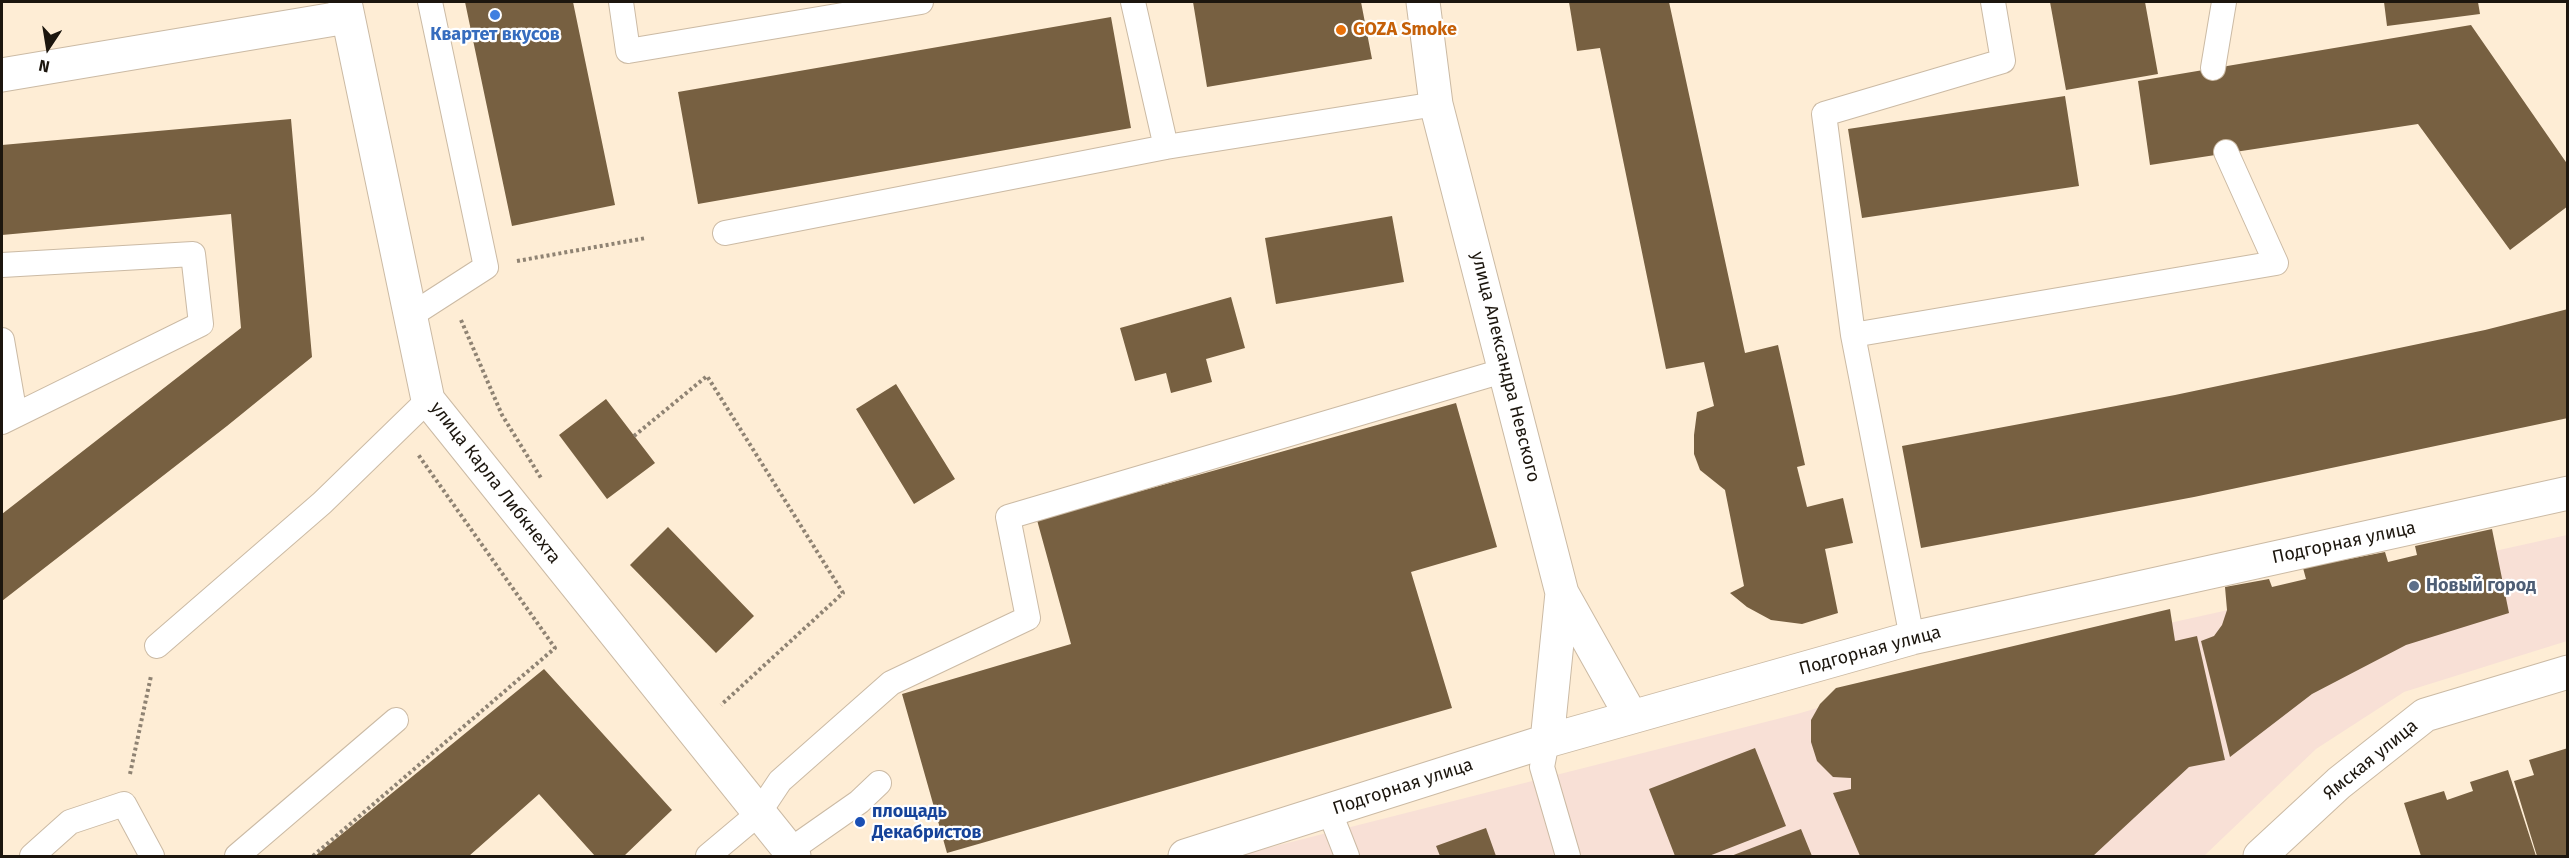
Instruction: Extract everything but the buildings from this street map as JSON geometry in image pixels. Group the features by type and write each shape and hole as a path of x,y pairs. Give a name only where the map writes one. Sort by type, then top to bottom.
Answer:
{"street":[{"name":"улица Александра Невского","path":"1423,2 1436,104 1562,593 1631,716"},
{"name":"улица Карла Либкнехта","path":"346,10 428,400 791,854"},
{"path":"2,75 346,10"},
{"name":"Подгорная улица","path":"1185,856 1547,741 1912,638 2568,493"},
{"path":"1547,741 1562,593"},
{"name":"Ямская улица","path":"2260,856 2339,783 2425,715 2568,672"}],"lane":[{"path":"410,316 486,267 430,2"},
{"path":"621,2 628,51 921,2"},
{"path":"1133,2 1166,147"},
{"path":"1912,638 1853,335 1824,114 2003,61 1993,2"},
{"path":"2213,68 2224,2"},
{"path":"725,233 1166,147 1436,104"},
{"path":"1853,335 2276,263 2226,152"},
{"path":"2,265 193,254 201,324 8,419 2,340"},
{"path":"708,856 758,814 780,781 891,683 1028,618 1008,517 1506,370"},
{"path":"158,646 322,503 428,400"},
{"path":"237,856 396,720"},
{"path":"1547,741 1542,767 1568,856"},
{"path":"791,854 859,802 879,783"},
{"path":"32,856 70,822 124,804 152,856"},
{"path":"1329,810 1347,856"}],"path":[{"path":"510,262 646,238"},
{"path":"461,319 502,416 543,482"},
{"path":"634,436 707,376 843,593 721,705"},
{"path":"124,804 158,646"},
{"path":"313,856 555,648"},
{"path":"713,697 728,715"}],"shaded area":[{"path":"2567,535 2567,641 2404,692 2316,749 2204,856 1236,856 1797,714 1921,678"}],"place":[{"name":"Квартет вкусов","path":"495,15"},
{"name":"GOZA Smoke","path":"1341,30"},
{"name":"Новый город","path":"2414,586"},
{"name":"площадь Декабристов","path":"860,822"}]}
